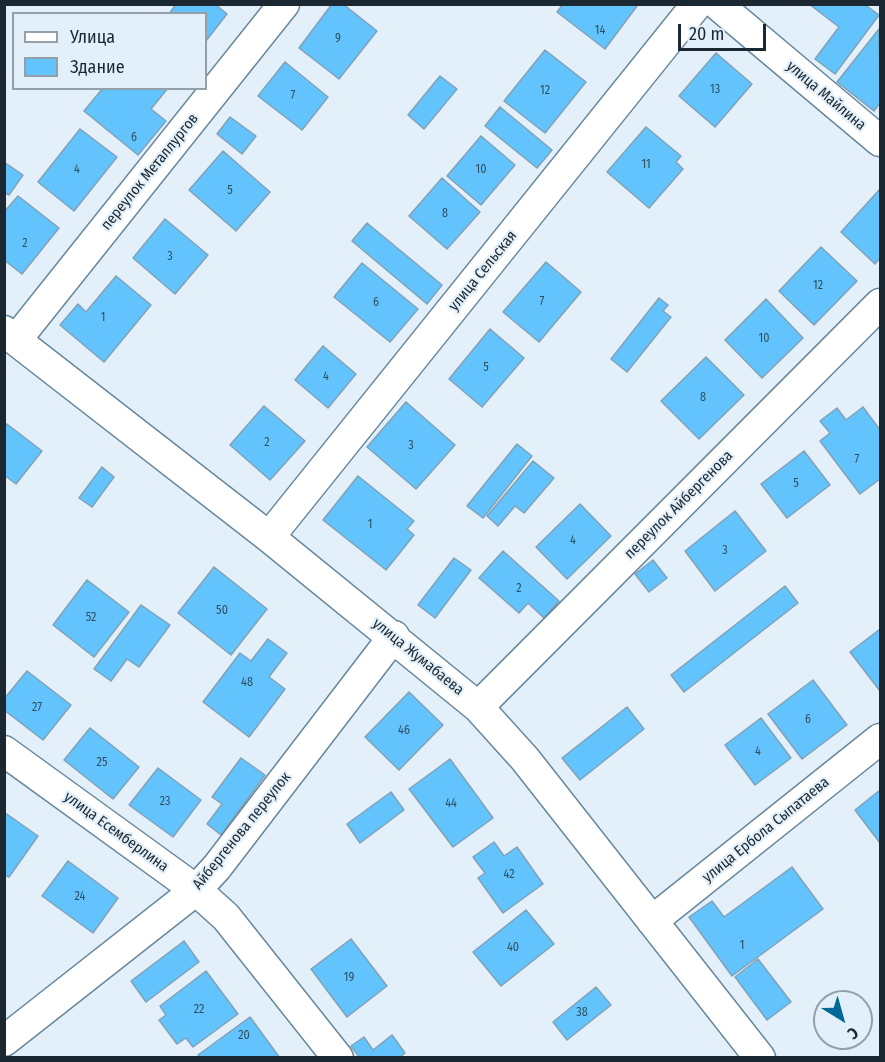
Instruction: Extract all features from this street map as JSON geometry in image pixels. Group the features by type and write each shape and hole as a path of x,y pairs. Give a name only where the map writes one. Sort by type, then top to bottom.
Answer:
{"street":[{"name":"переулок Металлургов","path":"10,335 284,4"},
{"name":"улица Сельская","path":"269,537 697,4"},
{"name":"улица Майлина","path":"717,4 880,141"},
{"name":"переулок Айбергенова","path":"478,707 880,304"},
{"name":"улица Жумабаева","path":"10,335 269,537 478,707 525,759 760,1058"},
{"name":"Айбергенова переулок","path":"4,1041 196,890 217,867 393,636"},
{"name":"улица Ербола Сыпатаева","path":"652,921 880,739"},
{"name":"улица Есемберлина","path":"4,751 196,890 226,916 338,1058"}],"building":[{"path":"176,4 215,4 227,14 207,40 207,12 170,12"},
{"path":"332,4 343,4 377,31 339,79 299,48"},
{"path":"563,4 636,4 637,6 605,49 557,12"},
{"path":"809,4 864,4 879,15 835,74 815,59 839,27"},
{"path":"879,29 880,103 874,111 837,82"},
{"path":"545,50 586,82 545,133 504,101"},
{"path":"716,53 752,84 715,127 679,96"},
{"path":"285,62 328,97 302,130 258,96"},
{"path":"440,76 457,89 424,129 408,115"},
{"path":"101,90 166,90 151,109 166,121 138,155 84,111"},
{"path":"500,107 552,150 537,168 485,126"},
{"path":"230,117 256,136 242,154 217,134"},
{"path":"646,127 681,156 676,162 683,169 649,208 607,172"},
{"path":"80,129 117,157 74,211 38,182"},
{"path":"481,136 515,165 481,205 447,176"},
{"path":"223,151 270,192 236,231 189,190"},
{"path":"4,162 23,175 9,195 4,192"},
{"path":"442,178 480,212 447,249 409,216"},
{"path":"880,189 880,258 875,264 841,232"},
{"path":"18,196 59,228 22,274 4,260 4,212"},
{"path":"165,219 208,255 175,294 133,258"},
{"path":"367,223 442,285 427,304 352,241"},
{"path":"821,247 857,281 814,325 779,291"},
{"path":"546,262 581,292 539,342 503,312"},
{"path":"362,263 418,309 390,342 334,297"},
{"path":"116,276 151,305 104,362 60,325 78,304 86,312"},
{"path":"659,298 668,305 663,311 671,317 627,372 611,359"},
{"path":"766,299 803,338 762,378 725,340"},
{"path":"490,329 524,358 482,407 449,379"},
{"path":"323,346 356,374 328,408 295,380"},
{"path":"706,357 744,395 699,439 661,401"},
{"path":"406,402 455,445 416,489 367,447"},
{"path":"264,406 305,441 270,480 230,445"},
{"path":"863,407 880,430 880,479 860,494 820,441 830,433 820,421 837,408 846,420"},
{"path":"7,424 42,451 16,484 4,475 4,427"},
{"path":"517,444 532,456 483,518 467,506"},
{"path":"804,451 830,485 787,518 761,484"},
{"path":"533,461 554,478 524,513 515,506 498,526 487,516"},
{"path":"102,467 114,477 92,507 79,498"},
{"path":"358,476 414,521 407,529 414,535 386,570 323,520"},
{"path":"580,504 611,536 567,579 536,547"},
{"path":"735,511 766,551 715,591 685,551"},
{"path":"503,551 559,601 544,618 528,603 519,613 479,578"},
{"path":"454,558 471,570 435,618 418,605"},
{"path":"653,560 667,578 649,592 635,574"},
{"path":"214,567 267,609 231,655 178,613"},
{"path":"87,580 129,612 94,657 53,625"},
{"path":"785,586 798,603 684,692 671,675"},
{"path":"141,605 170,625 139,667 127,659 111,681 94,669"},
{"path":"880,629 880,691 850,652"},
{"path":"268,639 287,653 269,677 285,689 249,737 203,702 240,653 251,661"},
{"path":"27,671 71,705 43,740 4,710 4,699"},
{"path":"813,680 847,725 802,759 768,714"},
{"path":"409,692 443,725 399,770 365,737"},
{"path":"627,707 644,729 580,780 562,758"},
{"path":"761,718 791,758 755,785 725,745"},
{"path":"90,728 139,767 113,799 64,760"},
{"path":"241,758 265,775 221,835 207,824 222,804 212,797"},
{"path":"450,759 493,818 453,847 409,789"},
{"path":"158,768 201,800 173,837 129,805"},
{"path":"880,790 880,843 855,810"},
{"path":"391,792 404,810 360,843 347,824"},
{"path":"4,812 38,836 9,877 4,875"},
{"path":"494,842 504,856 517,847 543,884 503,913 478,878 485,873 473,857"},
{"path":"68,861 118,898 93,933 42,896"},
{"path":"792,867 823,909 732,976 689,917 712,901 724,917"},
{"path":"526,910 554,944 501,986 473,952"},
{"path":"351,939 387,986 347,1017 311,969"},
{"path":"184,941 199,962 146,1002 131,981"},
{"path":"758,959 791,1002 767,1020 735,977"},
{"path":"206,971 238,1014 193,1047 186,1038 177,1044 159,1020 166,1015 160,1006"},
{"path":"596,987 611,1005 567,1040 553,1022"},
{"path":"250,1017 280,1058 200,1058 198,1055"},
{"path":"392,1035 405,1053 399,1058 360,1058 351,1046 364,1037 373,1050"}]}
